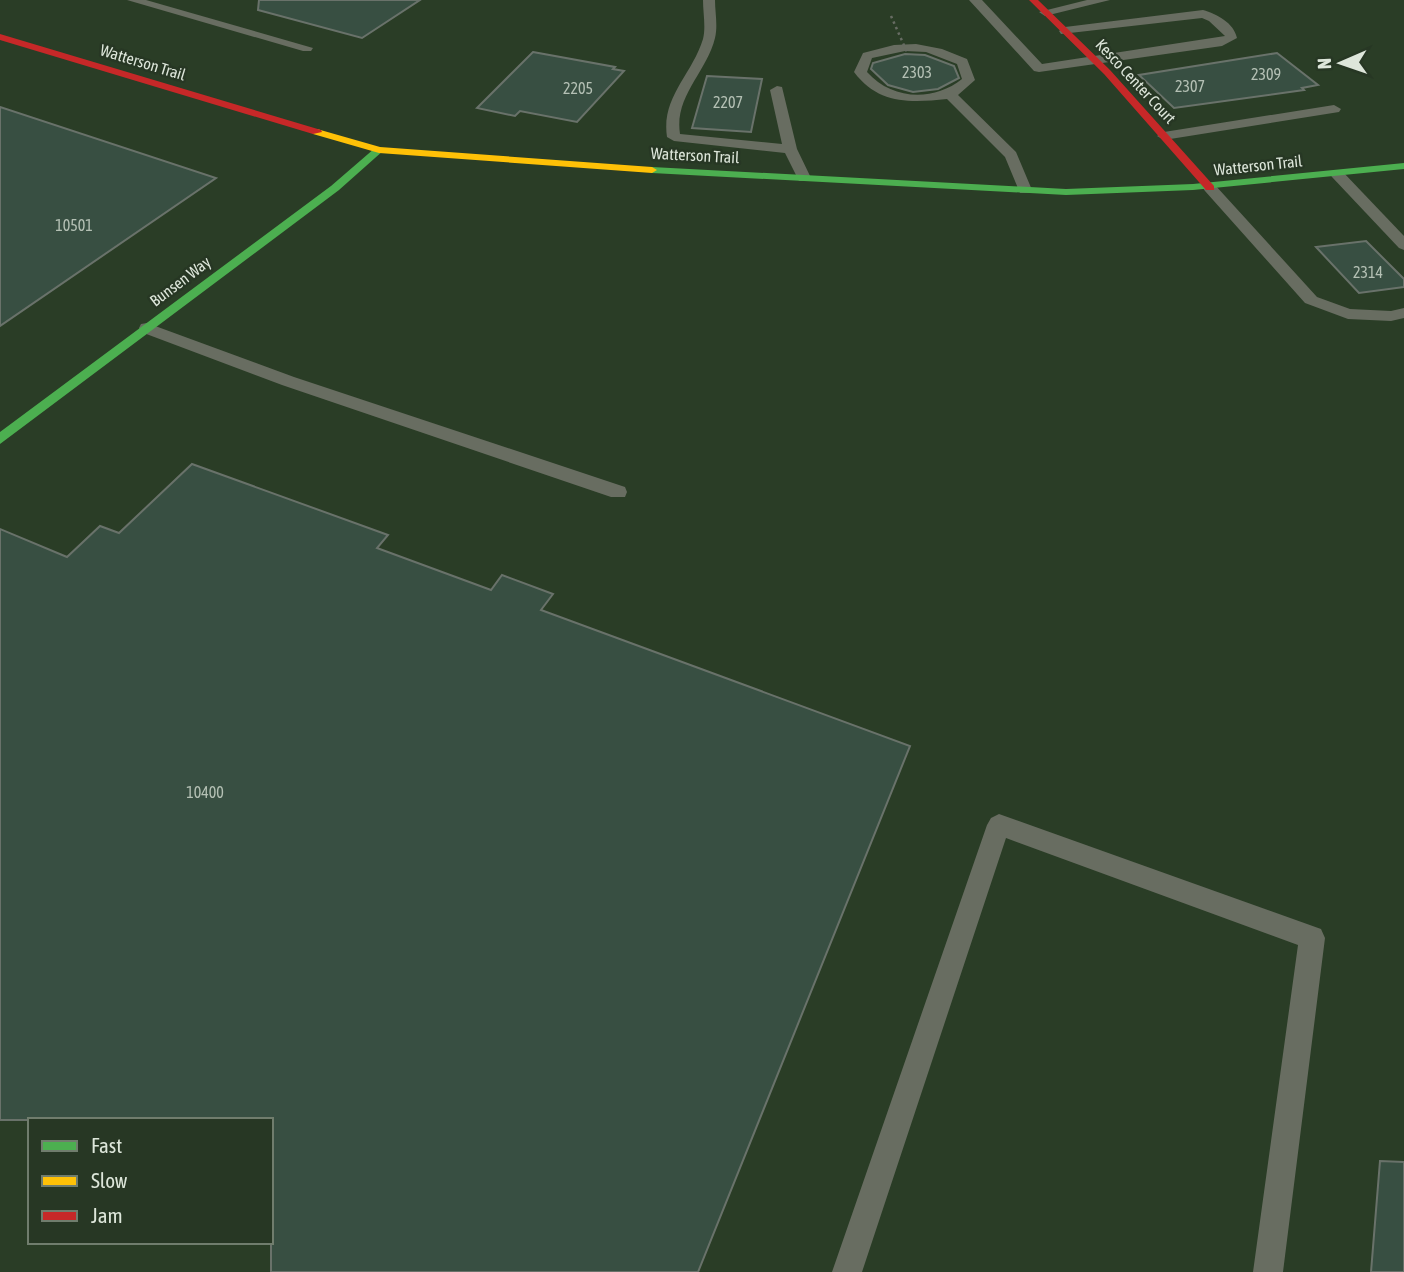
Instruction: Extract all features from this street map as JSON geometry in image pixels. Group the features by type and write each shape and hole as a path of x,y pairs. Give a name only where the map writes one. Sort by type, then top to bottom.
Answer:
{"main road":[{"name":"Kesco Center Court","path":"1039,6 1096,61 1210,188"},
{"name":"Watterson Trail","path":"0,37 379,150 585,167 1025,190 1145,192 1210,188 1404,166"},
{"name":"Bunsen Way","path":"0,439 335,187 379,150"}],"lane":[{"path":"133,0 307,48"},
{"path":"709,0 709,38 685,82 670,124 674,137 790,149"},
{"path":"975,0 1039,68 1222,42 1231,38 1230,32 1213,18 1190,14 1065,31"},
{"path":"1039,6 1104,0"},
{"path":"900,46 936,49 963,62 969,80 950,95 912,99 875,89 860,72 867,56 900,46"},
{"path":"777,90 790,149 804,178"},
{"path":"950,95 1012,155 1025,190"},
{"path":"1164,136 1334,108"},
{"path":"1337,174 1404,246"},
{"path":"1210,188 1311,300 1348,314 1391,316 1404,313"},
{"path":"146,328 288,381 618,492"},
{"path":"847,1272 999,825 1312,939 1268,1272"}],"path":[{"path":"891,16 907,52"}],"shaded area":[{"path":"0,0 1404,0 1404,1272 0,1272"}],"building":[{"path":"259,0 420,0 362,38 258,10"},
{"path":"533,52 624,71 577,122 520,111 515,116 477,108"},
{"path":"1277,53 1318,85 1302,88 1304,90 1174,108 1139,75"},
{"path":"905,54 925,55 954,66 959,78 938,89 913,92 888,85 871,69 873,63"},
{"path":"707,76 762,79 751,132 692,128"},
{"path":"0,107 216,178 0,326"},
{"path":"1366,241 1404,279 1404,287 1359,293 1316,247"},
{"path":"192,464 388,535 377,548 491,590 502,575 553,594 541,610 910,746 698,1272 271,1272 273,1118 0,1120 0,529 67,557 100,526 119,533"},
{"path":"1380,1161 1404,1162 1404,1272 1371,1272"}],"traffic: fast":[{"path":"0,439 335,188 379,150"},
{"path":"652,170 1066,192 1193,187 1404,166"}],"traffic: slow":[{"path":"317,132 379,150 652,170"}],"traffic: jam":[{"path":"1033,0 1107,72 1210,188"},
{"path":"0,37 317,132"}]}
